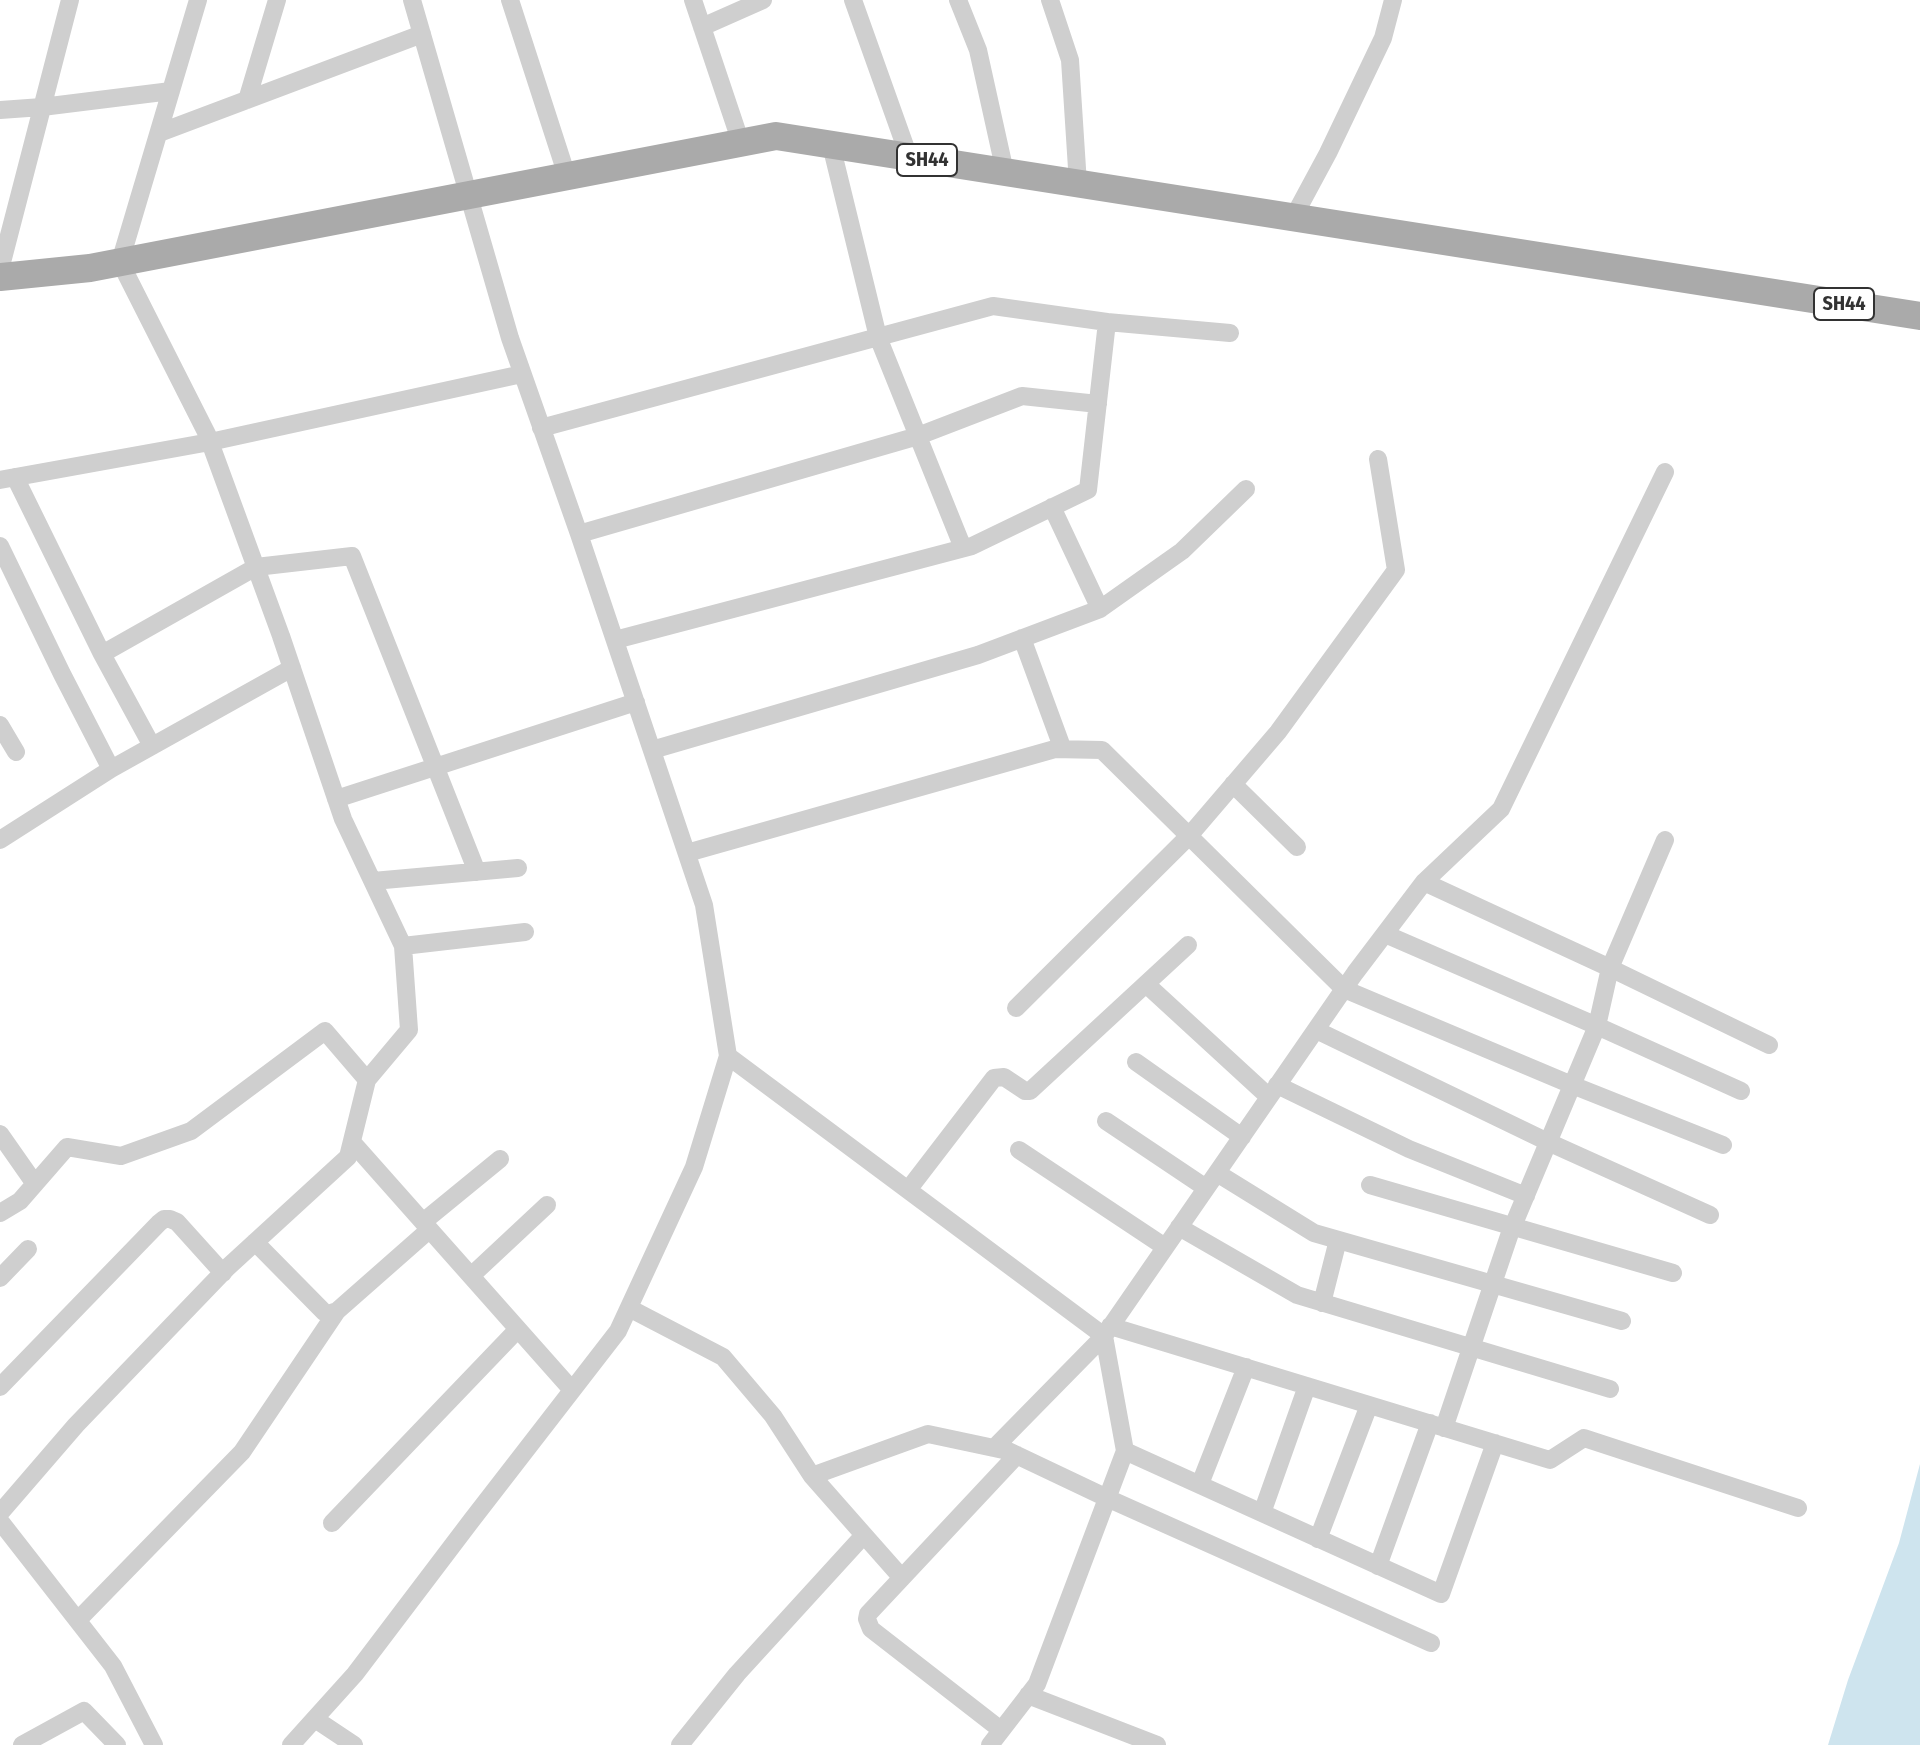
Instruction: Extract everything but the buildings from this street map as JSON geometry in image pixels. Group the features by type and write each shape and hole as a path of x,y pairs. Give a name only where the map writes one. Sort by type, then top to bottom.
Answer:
{"main road":[{"name":"SH44","path":"0,295 90,268 776,136 1920,316"},
{"name":"SH44","path":"0,277 90,268"}],"street":[{"path":"0,270 70,0"},
{"path":"0,1513 76,1425 223,1273 348,1157 367,1080 409,1030 403,946 343,819 210,442 120,262 198,0"},
{"path":"247,100 277,0"},
{"path":"291,1745 355,1674 618,1331 694,1167 728,1056 704,905 510,338 412,0"},
{"path":"510,0 567,176"},
{"path":"693,0 741,143"},
{"path":"702,27 763,0"},
{"path":"853,0 909,157"},
{"path":"958,0 978,50 1005,172"},
{"path":"1050,0 1070,60 1078,184"},
{"path":"1293,218 1383,38 1393,0"},
{"path":"159,133 422,34"},
{"path":"0,110 171,91"},
{"path":"831,145 878,337 963,548"},
{"path":"541,428 993,306 1107,322 1230,333"},
{"path":"615,640 972,546 1088,490 1107,322"},
{"path":"152,746 8,479 210,442 522,374"},
{"path":"579,534 918,436 1022,396 1098,404"},
{"path":"1016,1008 1189,836 1278,732 1396,570 1378,459"},
{"path":"994,1448 1107,1331 1344,989 1424,882 1501,809 1665,472"},
{"path":"652,750 978,655 1100,609 1182,551 1246,489"},
{"path":"1052,507 1100,609"},
{"path":"0,546 6,574 111,769"},
{"path":"102,654 256,567 352,556 477,872"},
{"path":"687,853 1062,747 1022,638"},
{"path":"0,840 111,769 292,668"},
{"path":"336,799 636,702"},
{"path":"0,725 16,752"},
{"path":"1054,749 1102,750 1344,989 1723,1145"},
{"path":"1233,784 1297,847"},
{"path":"1378,1566 1471,1348 1513,1226 1597,1026 1610,968 1665,840"},
{"path":"373,881 518,868"},
{"path":"1424,882 1769,1045"},
{"path":"403,946 525,932"},
{"path":"1385,934 1741,1091"},
{"path":"908,1190 994,1078 1004,1077 1030,1091 1188,945"},
{"path":"1146,984 1273,1091 1526,1196"},
{"path":"1316,1030 1548,1142 1710,1215"},
{"path":"0,1213 20,1201 67,1147 121,1156 191,1131 325,1031 367,1080"},
{"path":"728,1056 908,1190 1107,1331 1246,1367 1550,1460 1584,1438 1798,1508"},
{"path":"1136,1062 1242,1137"},
{"path":"1106,1121 1314,1233 1622,1321"},
{"path":"0,1134 35,1184"},
{"path":"352,1142 572,1390"},
{"path":"1019,1150 1165,1247"},
{"path":"78,1620 242,1452 337,1311 500,1159"},
{"path":"1370,1185 1673,1273"},
{"path":"471,1276 547,1205"},
{"path":"0,1387 164,1219 177,1222 223,1273"},
{"path":"1179,1227 1297,1295 1610,1389"},
{"path":"1322,1303 1338,1240"},
{"path":"255,1242 324,1312 337,1311"},
{"path":"0,1278 28,1249"},
{"path":"629,1308 723,1357 773,1416 812,1476 902,1578"},
{"path":"332,1523 518,1329"},
{"path":"1017,1455 868,1614 867,1624 995,1738 1037,1684 1125,1451 1107,1331"},
{"path":"1200,1484 1246,1367"},
{"path":"1262,1513 1307,1386"},
{"path":"1318,1539 1369,1405"},
{"path":"812,1476 928,1434 994,1448 1017,1455 1431,1643"},
{"path":"1125,1451 1441,1594 1495,1443"},
{"path":"0,1521 113,1666 154,1745"},
{"path":"680,1745 737,1674 864,1535"},
{"path":"1028,1695 1157,1745"},
{"path":"22,1745 84,1711 117,1745"},
{"path":"315,1719 354,1745"}],"water":[{"path":"1920,1464 1920,1745 1828,1745 1848,1680 1899,1543"}]}
